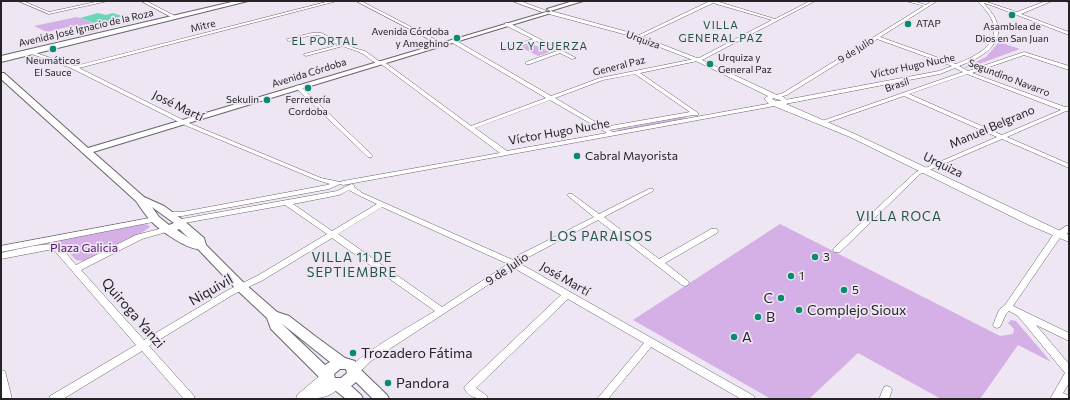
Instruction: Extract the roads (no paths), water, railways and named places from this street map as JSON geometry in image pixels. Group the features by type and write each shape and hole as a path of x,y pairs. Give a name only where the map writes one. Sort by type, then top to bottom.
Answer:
{"main road":[{"name":"Avenida José Ignacio de la Roza","path":"1,59 234,1"},
{"name":"Avenida José Ignacio de la Roza","path":"1,55 245,1"},
{"name":"Avenida Córdoba","path":"86,151 453,41 580,1"},
{"path":"1,75 140,199 155,219 193,246 201,246"},
{"path":"140,199 149,201 175,217 200,241 201,246 241,287 273,316 285,319 310,340 350,367 382,399"},
{"path":"155,219 160,213 175,217"},
{"path":"167,228 175,227 175,217"},
{"path":"273,316 275,325 332,381 356,399"},
{"path":"332,381 350,381 350,367"},
{"path":"332,381 332,368 350,367"}],"street":[{"path":"20,1 49,13 106,1"},
{"path":"143,1 174,16"},
{"name":"Mitre","path":"74,68 336,1"},
{"path":"358,1 442,44"},
{"name":"Urquiza","path":"515,1 548,12 637,37 696,60 1064,237"},
{"path":"637,37 712,1 775,20"},
{"name":"General Paz","path":"471,128 602,79 700,59 813,1"},
{"path":"908,1 927,6"},
{"name":"9 de Julio","path":"777,100 935,1"},
{"path":"981,1 1069,34"},
{"name":"Víctor Hugo Nuche","path":"331,186 700,118 751,108 777,100 940,72 957,67 981,55 990,46 995,37 996,28 994,21 981,1"},
{"path":"988,1 997,6"},
{"path":"1016,14 1050,1"},
{"path":"507,24 574,58"},
{"path":"288,40 317,33 363,52 506,154"},
{"name":"Segundino Navarro","path":"876,37 1068,109"},
{"path":"503,50 537,39"},
{"path":"453,41 612,134"},
{"path":"306,55 343,45"},
{"path":"528,63 561,51"},
{"name":"José Martí","path":"28,52 74,68 182,122 318,179 331,186 330,191 334,193"},
{"name":"Brasil","path":"824,122 1024,53 1069,68"},
{"path":"636,72 700,118"},
{"path":"298,87 370,156"},
{"path":"904,94 1069,166"},
{"name":"Víctor Hugo Nuche","path":"751,108 777,100"},
{"name":"Manuel Belgrano","path":"837,250 918,173 1068,109"},
{"name":"Víctor Hugo Nuche","path":"604,129 694,113"},
{"name":"Víctor Hugo Nuche","path":"348,188 371,179"},
{"path":"175,217 286,202 334,193 348,188 343,183"},
{"path":"175,217 331,186"},
{"name":"José Martí","path":"348,188 514,264 749,399"},
{"name":"9 de Julio","path":"350,367 368,358 442,311 514,264 522,257 651,190"},
{"path":"570,196 685,283"},
{"path":"286,202 442,311"},
{"name":"Niquivil","path":"54,399 241,287 260,278 382,204"},
{"path":"1,248 155,219"},
{"path":"75,269 139,237 167,228"},
{"path":"997,324 1002,312 1008,307 1036,264 1056,237 1064,237 1069,228"},
{"path":"659,264 714,231"},
{"name":"Quiroga Yanzi","path":"1,256 54,247 190,399"},
{"path":"483,399 469,388 567,294"},
{"path":"1008,307 1069,337"},
{"path":"1021,313 1069,372 1059,398"},
{"path":"602,399 650,342"},
{"path":"1,375 6,399"},
{"path":"302,399 332,381"},
{"path":"310,399 332,381"}],"place":[{"name":"Asamblea de Dios en San Juan","path":"1012,15"},
{"name":"ATAP","path":"908,24"},
{"name":"Avenida Córdoba y Ameghino","path":"457,38"},
{"name":"Neumáticos El Sauce","path":"53,49"},
{"name":"Urquiza y General Paz","path":"710,64"},
{"name":"Ferretería Cordoba","path":"308,88"},
{"name":"Sekulin","path":"267,100"},
{"name":"Cabral Mayorista","path":"577,156"},
{"name":"3","path":"815,257"},
{"name":"1","path":"791,276"},
{"name":"5","path":"844,290"},
{"name":"C","path":"781,298"},
{"name":"Complejo Sioux","path":"799,310"},
{"name":"B","path":"758,317"},
{"name":"A","path":"734,337"},
{"name":"Trozadero Fátima","path":"353,353"},
{"name":"Pandora","path":"388,383"}],"district":[{"name":"VILLA GENERAL PAZ","path":"721,31"},
{"name":"EL PORTAL","path":"325,41"},
{"name":"LUZ Y FUERZA","path":"544,46"},
{"name":"VILLA ROCA","path":"899,217"},
{"name":"LOS PARAISOS","path":"601,237"},
{"name":"VILLA 11 DE SEPTIEMBRE","path":"352,266"}],"park label":[{"name":"Plaza Galicia","path":"84,248"}]}
